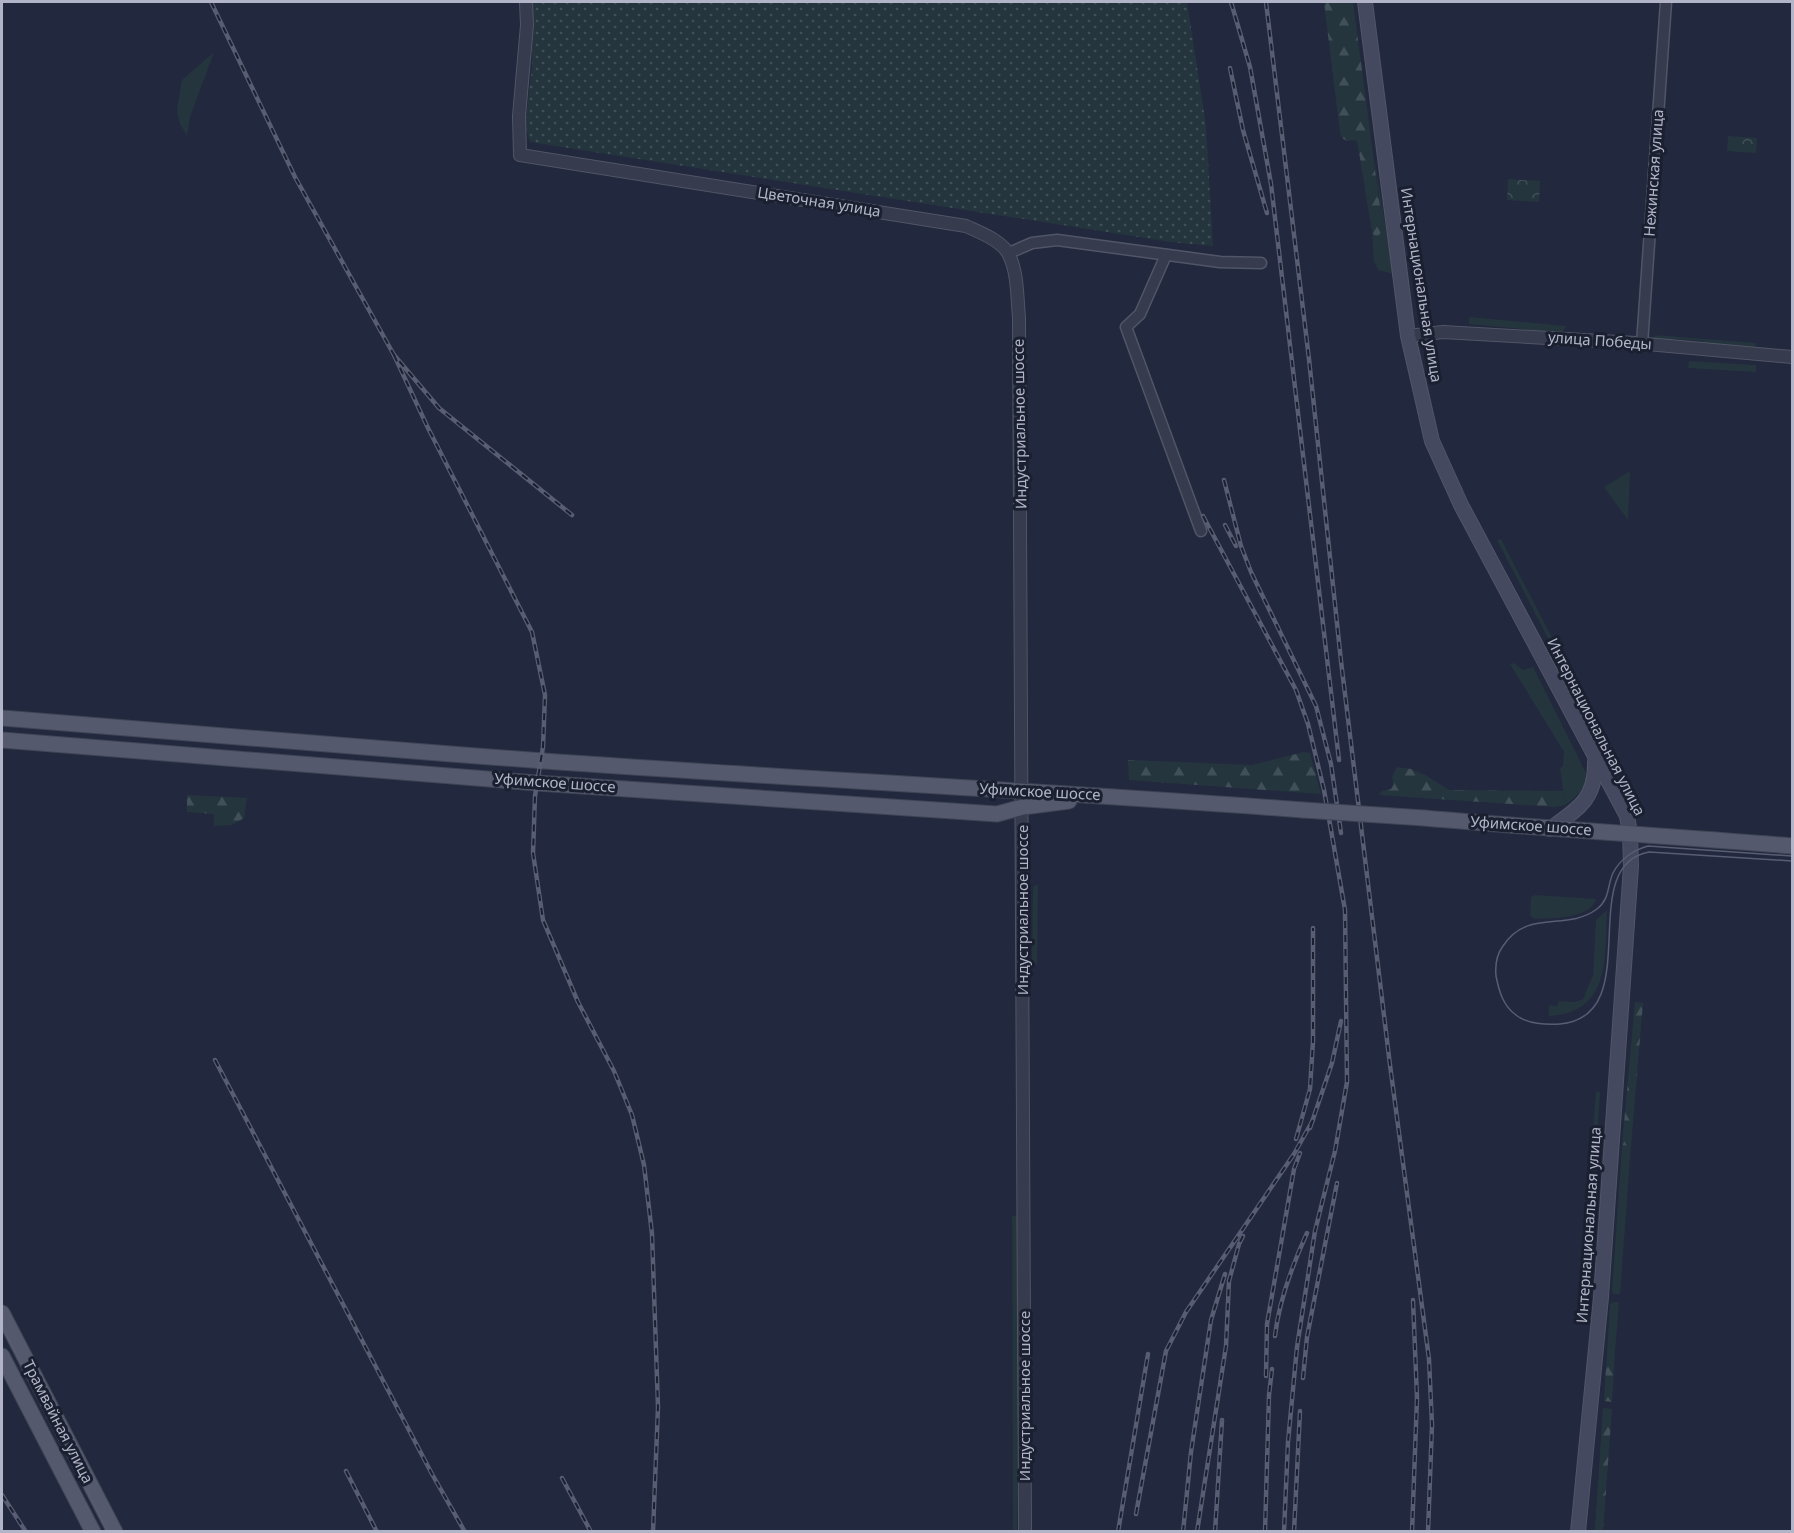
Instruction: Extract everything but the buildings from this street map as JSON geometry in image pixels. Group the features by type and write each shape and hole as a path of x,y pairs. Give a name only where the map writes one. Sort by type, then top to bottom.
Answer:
{"main road":[{"name":"Интернациональная улица","path":"1365,2 1408,336 1432,441 1461,505 1595,760 1627,816 1630,833 1631,866 1601,1297 1578,1532"},
{"name":"Уфимское шоссе","path":"2,718 1023,800 1108,795 1792,846"},
{"name":"Уфимское шоссе","path":"2,740 537,783 997,814 1023,800"},
{"path":"1550,829 1570,816 1587,799 1596,774 1595,760"},
{"name":"Трамвайная улица","path":"2,1313 115,1532"},
{"name":"Трамвайная улица","path":"2,1356 93,1532"}],"street":[{"name":"Цветочная улица","path":"526,2 527,25 519,116 520,155 966,226 990,237 1009,253"},
{"name":"Нежинская улица","path":"1641,344 1666,2"},
{"path":"1009,253 1032,243 1057,240 1220,262 1261,263"},
{"name":"Индустриальное шоссе","path":"1009,253 1016,284 1019,317 1025,1532"},
{"path":"1166,255 1140,314 1126,327 1201,531"},
{"name":"улица Победы","path":"1408,336 1443,332 1641,344 1792,357"}],"green space":[{"path":"532,2 1187,2 1206,126 1213,246 1171,242 530,142 525,126 532,67"},
{"path":"1324,2 1353,2 1383,230 1378,236 1372,231 1357,140 1347,141 1342,138 1340,132"},
{"path":"214,52 190,117 187,136 179,122 177,109 182,80"},
{"path":"1728,136 1757,138 1756,153 1727,151"},
{"path":"1374,155 1393,274 1378,270 1374,261 1372,231 1375,235 1383,230"},
{"path":"1508,179 1540,181 1539,202 1507,200"},
{"path":"1469,317 1566,326 1562,333 1469,324"},
{"path":"1655,335 1756,343 1755,350 1707,346 1703,341 1673,339 1667,343 1654,342"},
{"path":"1689,361 1756,365 1756,372 1688,368"},
{"path":"1630,471 1628,520 1604,487"},
{"path":"1501,539 1580,692 1576,692 1497,540"},
{"path":"1514,663 1523,670 1533,667 1588,777 1579,793 1565,805 1560,768 1563,766 1564,752 1510,664"},
{"path":"1304,752 1310,753 1321,794 1129,780 1128,760 1252,765"},
{"path":"1397,767 1411,769 1427,776 1449,790 1563,791 1565,805 1556,807 1379,795 1382,791 1391,789 1394,784 1392,777"},
{"path":"187,795 247,798 244,818 232,825 214,826 214,814 187,812"},
{"path":"1038,884 1037,965 1032,959 1033,887"},
{"path":"1535,895 1596,899 1593,906 1579,914 1560,918 1534,919 1530,915 1531,897"},
{"path":"1607,910 1604,963 1594,993 1584,1005 1569,1012 1549,1016 1549,1005 1557,1006 1559,1001 1575,1002 1583,999 1593,975 1596,920"},
{"path":"1635,1002 1643,1003 1631,1146 1622,1145"},
{"path":"1596,1091 1600,1092 1591,1219 1587,1218"},
{"path":"1622,1145 1631,1146 1620,1294 1613,1294 1612,1291"},
{"path":"1012,1216 1017,1216 1017,1532 1013,1531"},
{"path":"1619,1302 1615,1352 1607,1352 1610,1304"},
{"path":"1607,1352 1615,1352 1612,1402 1604,1401"},
{"path":"1603,1408 1612,1409 1603,1531 1595,1531"}],"tram line":[{"path":"1792,856 1648,846 1638,850 1623,859 1616,868 1606,897 1597,909 1585,916 1573,919 1524,927 1513,934 1501,949 1496,964 1496,976 1502,998 1512,1011 1531,1022 1560,1024 1586,1015 1600,996 1607,970 1615,884 1627,863 1649,852 1792,861"},
{"path":"2,1326 108,1532"}],"railway":[{"path":"211,2 295,177 394,355 439,408 572,515"},
{"path":"1231,2 1250,67 1271,184 1339,760"},
{"path":"1266,2 1309,359 1341,661 1390,1065 1429,1359 1432,1425 1428,1532"},
{"path":"1230,68 1243,130 1267,213"},
{"path":"394,355 428,428 532,632 545,695 543,747 535,796 533,853 543,920 578,1002 614,1071 632,1115 644,1165 652,1234 658,1407 653,1532"},
{"path":"1224,480 1241,546 1251,572 1316,706 1331,764 1341,833"},
{"path":"1203,516 1296,690 1308,724 1324,790 1345,910 1347,1082 1335,1151 1315,1231 1297,1347 1288,1442 1284,1532"},
{"path":"1225,525 1236,546"},
{"path":"1296,1139 1310,1089 1313,1041 1313,928"},
{"path":"1310,1128 1332,1063 1341,1021"},
{"path":"215,1060 432,1474 465,1532"},
{"path":"1136,1514 1166,1351 1186,1312 1294,1154 1313,1120"},
{"path":"1266,1376 1267,1324 1294,1169 1300,1153"},
{"path":"1303,1378 1307,1337 1337,1183"},
{"path":"1275,1336 1287,1283 1307,1233"},
{"path":"1197,1532 1226,1346 1229,1281 1243,1236"},
{"path":"1183,1532 1191,1452 1211,1320 1225,1274"},
{"path":"1412,1532 1417,1398 1413,1300"},
{"path":"1118,1532 1148,1354"},
{"path":"1265,1532 1269,1395 1272,1369"},
{"path":"1294,1532 1300,1411"},
{"path":"1215,1532 1222,1420"},
{"path":"346,1471 377,1532"},
{"path":"562,1478 591,1532"},
{"path":"2,1495 26,1532"}]}
